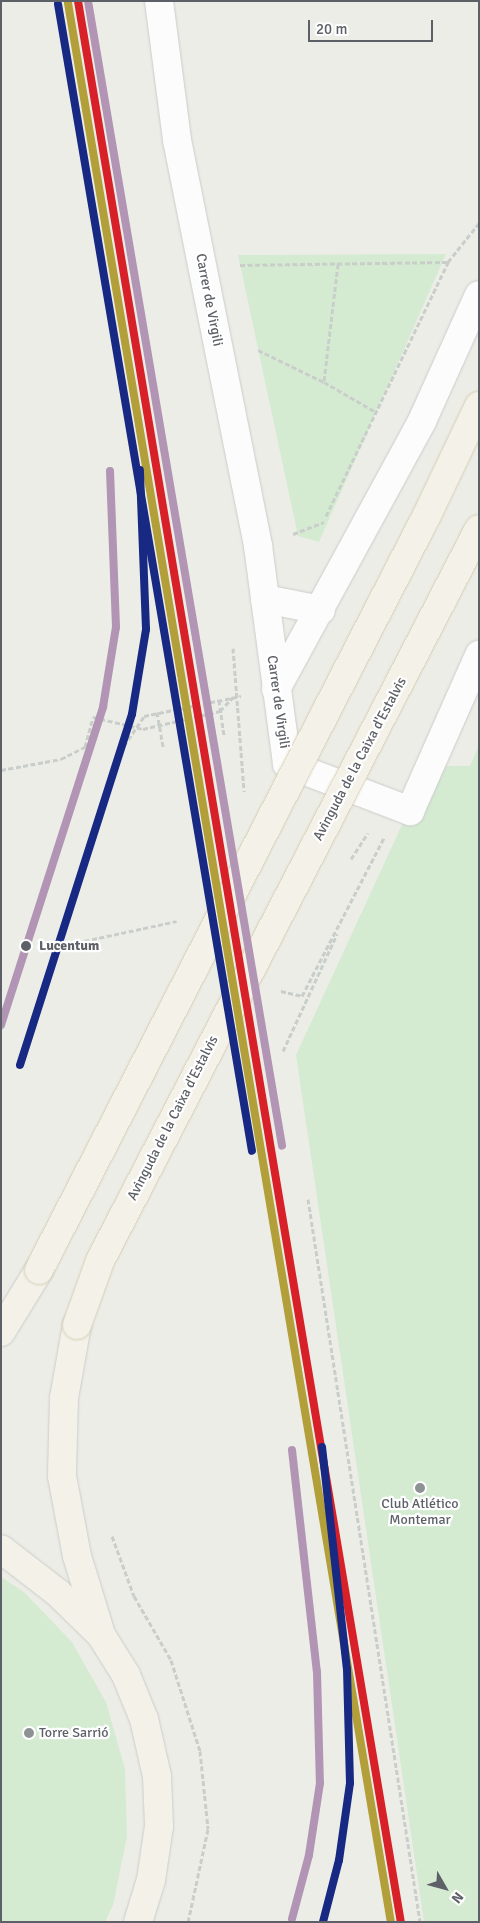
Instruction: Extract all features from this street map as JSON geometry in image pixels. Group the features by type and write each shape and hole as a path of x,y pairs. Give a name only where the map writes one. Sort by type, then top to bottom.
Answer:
{"main road":[{"path":"1,1332 39,1270 409,550 479,406"},
{"name":"Avinguda de la Caixa d'Estalvis","path":"101,1634 77,1556 62,1476 64,1398 77,1325 100,1261 479,529"},
{"path":"1,1549 58,1593 101,1634 126,1675 144,1719 157,1776 159,1826 151,1880 138,1922"}],"street":[{"name":"Carrer de Virgili","path":"159,1 178,140 258,546 287,764 410,811 479,655"},
{"path":"276,689 321,610 422,421 479,295"},
{"path":"265,599 321,610"}],"path":[{"path":"258,546 323,524 448,262 479,223"},
{"path":"240,265 448,262"},
{"path":"324,382 338,264"},
{"path":"258,350 324,382 376,412"},
{"path":"1,770 61,758 85,747 93,717 143,730 159,724 220,711 234,697 233,638"},
{"path":"124,746 144,716 234,697"},
{"path":"219,700 224,737"},
{"path":"157,712 163,746"},
{"path":"346,868 372,826"},
{"path":"302,996 388,829"},
{"path":"70,944 181,920"},
{"path":"283,1051 337,934"},
{"path":"308,1199 420,1922"}],"green space":[{"path":"446,254 319,542 298,536 238,255"},
{"name":"Club Atlético Montemar","path":"479,745 479,1922 424,1922 296,1055 429,766 470,766"},
{"path":"1,1577 24,1592 72,1642 106,1702 125,1769 127,1837 113,1905 105,1922 1,1922"}],"transit line":[{"path":"78,1 401,1922"},
{"path":"88,1 282,1146"},
{"path":"68,3 391,1922"},
{"path":"58,4 252,1151"},
{"path":"20,1065 132,714 146,629 140,470"},
{"path":"1,1025 103,707 116,627 110,471"},
{"path":"322,1447 347,1669 350,1783 339,1860 323,1922"},
{"path":"292,1450 317,1672 320,1783 309,1855 292,1919"}],"place":[{"name":"Lucentum","path":"26,946"},
{"name":"Club Atlético Montemar","path":"420,1488"},
{"name":"Torre Sarrió","path":"29,1733"}]}
